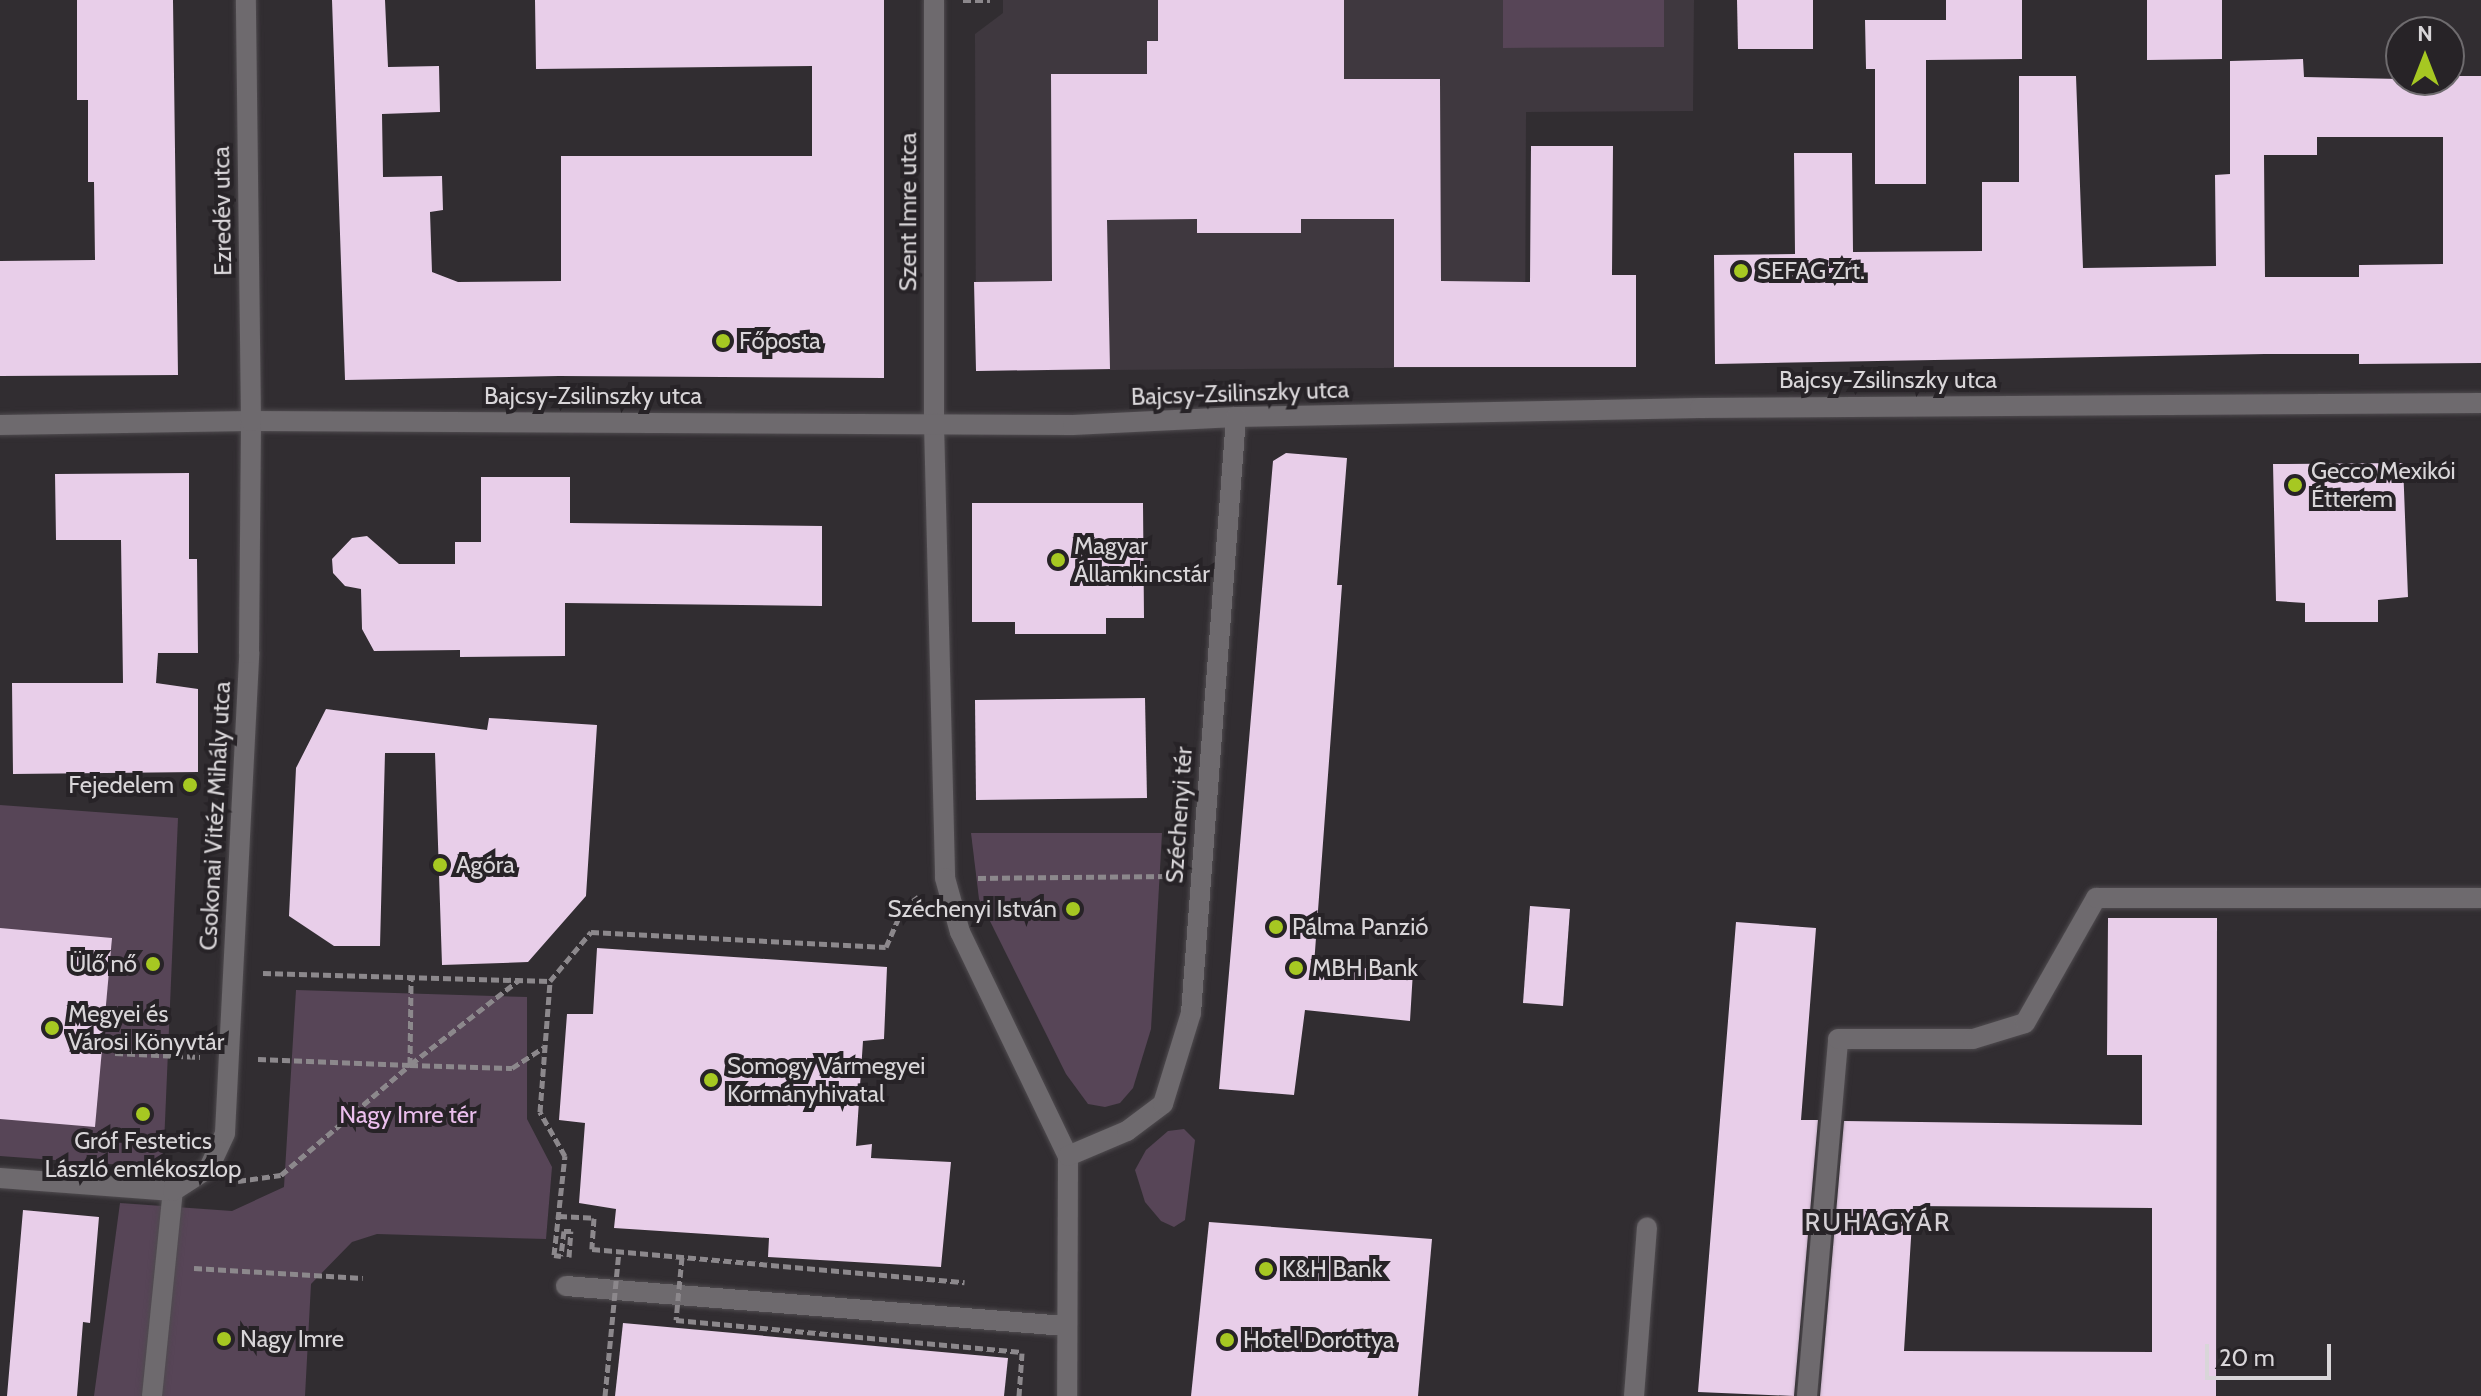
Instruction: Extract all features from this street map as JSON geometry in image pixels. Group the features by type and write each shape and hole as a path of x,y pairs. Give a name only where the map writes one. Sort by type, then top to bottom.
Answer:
{"street":[{"name":"Ezredév utca","path":"246,0 251,421"},
{"name":"Szent Imre utca","path":"934,0 934,423"},
{"name":"Bajcsy-Zsilinszky utca","path":"0,425 251,421 1073,425 1236,417 1732,408 2481,403"},
{"name":"Széchenyi tér","path":"1068,1156 1127,1131 1163,1104 1191,1013 1236,417"},
{"name":"Csokonai Vitéz Mihály utca","path":"173,1191 209,1168 225,1133 249,653 251,421"},
{"path":"934,423 945,878 960,932 1068,1156 1067,1396"},
{"path":"1807,1396 1838,1039 1973,1039 2025,1023 2096,898 2481,898"},
{"path":"0,1178 173,1191 152,1396"},
{"path":"1634,1396 1647,1228"},
{"path":"566,1286 1065,1326"}],"path":[{"path":"566,1286 571,1231 564,1231 561,1256 554,1255 565,1156 540,1112 550,981 591,932 886,947 903,908 945,878 1200,875"},
{"path":"285,974 550,981"},
{"path":"410,1065 411,978"},
{"path":"235,1182 281,1175 410,1065 519,980"},
{"path":"115,1053 512,1068 545,1046"},
{"path":"559,1216 594,1218 592,1249 965,1282"},
{"path":"605,1396 619,1251"},
{"path":"682,1257 676,1320 1022,1352 1019,1396"},
{"path":"165,1267 363,1278"}],"shaded area":[{"path":"1003,0 1694,0 1693,111 1526,112 1525,367 976,371 975,34 1003,13"}],"green space":[{"path":"1503,0 1664,0 1664,47 1503,48"},
{"path":"0,805 178,818 163,1168 0,1156"},
{"path":"971,833 1162,833 1151,1029 1133,1088 1120,1103 1105,1107 1088,1104 1066,1074 979,899"},
{"name":"Nagy Imre tér","path":"296,990 527,997 527,1119 552,1167 546,1239 377,1234 352,1242 311,1284 305,1396 94,1396 120,1203 232,1211 284,1187"},
{"path":"1184,1129 1195,1140 1185,1220 1174,1227 1161,1221 1145,1202 1135,1170 1146,1150 1168,1131"}],"building":[{"path":"77,0 173,0 178,375 0,376 0,261 95,260 94,182 88,182 88,100 77,100"},
{"path":"332,0 385,0 388,67 439,66 440,112 382,114 383,177 442,176 443,210 430,212 432,272 458,282 561,281 561,156 812,156 812,66 536,69 535,0 884,0 884,378 559,376 345,380"},
{"path":"1158,0 1344,0 1344,79 1440,79 1441,281 1530,282 1531,146 1613,146 1612,275 1636,275 1636,367 1394,367 1394,219 1301,219 1301,233 1197,233 1197,219 1107,220 1110,369 976,371 974,282 1052,281 1051,74 1147,74 1147,41 1158,41"},
{"path":"1737,0 1813,0 1813,49 1738,49"},
{"path":"1946,0 2022,0 2022,59 1926,60 1926,184 1875,184 1875,69 1866,69 1865,20 1946,20"},
{"path":"2147,0 2222,0 2222,59 2147,60"},
{"path":"2303,59 2304,77 2385,79 2385,96 2465,96 2465,76 2481,76 2481,363 2359,364 2359,354 2265,354 1715,364 1714,255 1795,254 1794,153 1852,153 1853,252 1982,251 1982,182 2019,182 2019,76 2076,76 2083,268 2216,266 2215,175 2230,174 2230,61","holes":["2317,137 2443,137 2443,264 2359,265 2359,277 2265,277 2264,155 2317,155"]},
{"path":"1286,453 1347,458 1337,585 1342,585 1314,965 1413,971 1410,1021 1305,1010 1294,1095 1219,1089 1273,461"},
{"path":"2403,463 2408,597 2378,600 2378,622 2305,622 2305,603 2276,601 2273,464"},
{"path":"189,473 189,559 197,559 198,653 158,653 156,683 198,689 198,772 13,774 12,683 123,683 121,540 56,540 55,474"},
{"path":"481,477 570,477 570,523 822,526 822,606 565,603 565,656 460,657 460,650 374,651 362,629 361,589 345,586 333,573 332,559 352,538 367,536 399,564 455,564 455,542 481,542"},
{"name":"Magyar Államkincstár","path":"972,503 1143,503 1144,618 1106,618 1106,634 1015,634 1015,622 972,622"},
{"path":"1145,698 1147,798 976,800 975,700"},
{"name":"Agóra","path":"326,709 487,730 489,718 597,725 586,896 528,962 442,965 435,753 385,753 380,946 334,946 289,916 296,768"},
{"path":"1530,906 1570,909 1563,1006 1523,1003"},
{"path":"2108,918 2217,918 2216,1396 1820,1396 1844,1121 2142,1125 2142,1055 2107,1055","holes":["1913,1206 2152,1208 2152,1352 1904,1351"]},
{"path":"1736,922 1816,928 1801,1120 1818,1120 1794,1396 1698,1392"},
{"name":"Megyei és Városi Könyvtár","path":"0,928 112,938 95,1127 0,1119"},
{"name":"Somogy Vármegyei Kormányhivatal","path":"597,948 887,967 884,1039 863,1041 856,1146 872,1144 871,1158 951,1162 941,1267 768,1257 769,1238 614,1228 616,1209 579,1203 585,1123 559,1120 567,1014 593,1014"},
{"path":"23,1210 99,1217 90,1323 83,1322 77,1396 7,1396"},
{"path":"1209,1222 1432,1239 1418,1396 1191,1396"},
{"path":"623,1323 1008,1358 1004,1396 615,1396"}],"place":[{"name":"SEFAG Zrt.","path":"1741,271"},
{"name":"Főposta","path":"723,341"},
{"name":"Gecco Mexikói Étterem","path":"2295,485"},
{"name":"Magyar Államkincstár","path":"1058,560"},
{"name":"Fejedelem","path":"190,785"},
{"name":"Agóra","path":"440,865"},
{"name":"Széchenyi István","path":"1073,909"},
{"name":"Pálma Panzió","path":"1276,927"},
{"name":"Ülő nő","path":"153,964"},
{"name":"MBH Bank","path":"1296,968"},
{"name":"Megyei és Városi Könyvtár","path":"52,1028"},
{"name":"Somogy Vármegyei Kormányhivatal","path":"711,1080"},
{"name":"Gróf Festetics László emlékoszlop","path":"143,1114"},
{"name":"K&H Bank","path":"1266,1269"},
{"name":"Nagy Imre","path":"224,1339"},
{"name":"Hotel Dorottya","path":"1227,1340"}],"district":[{"name":"RUHAGYÁR","path":"1878,1223"}]}
